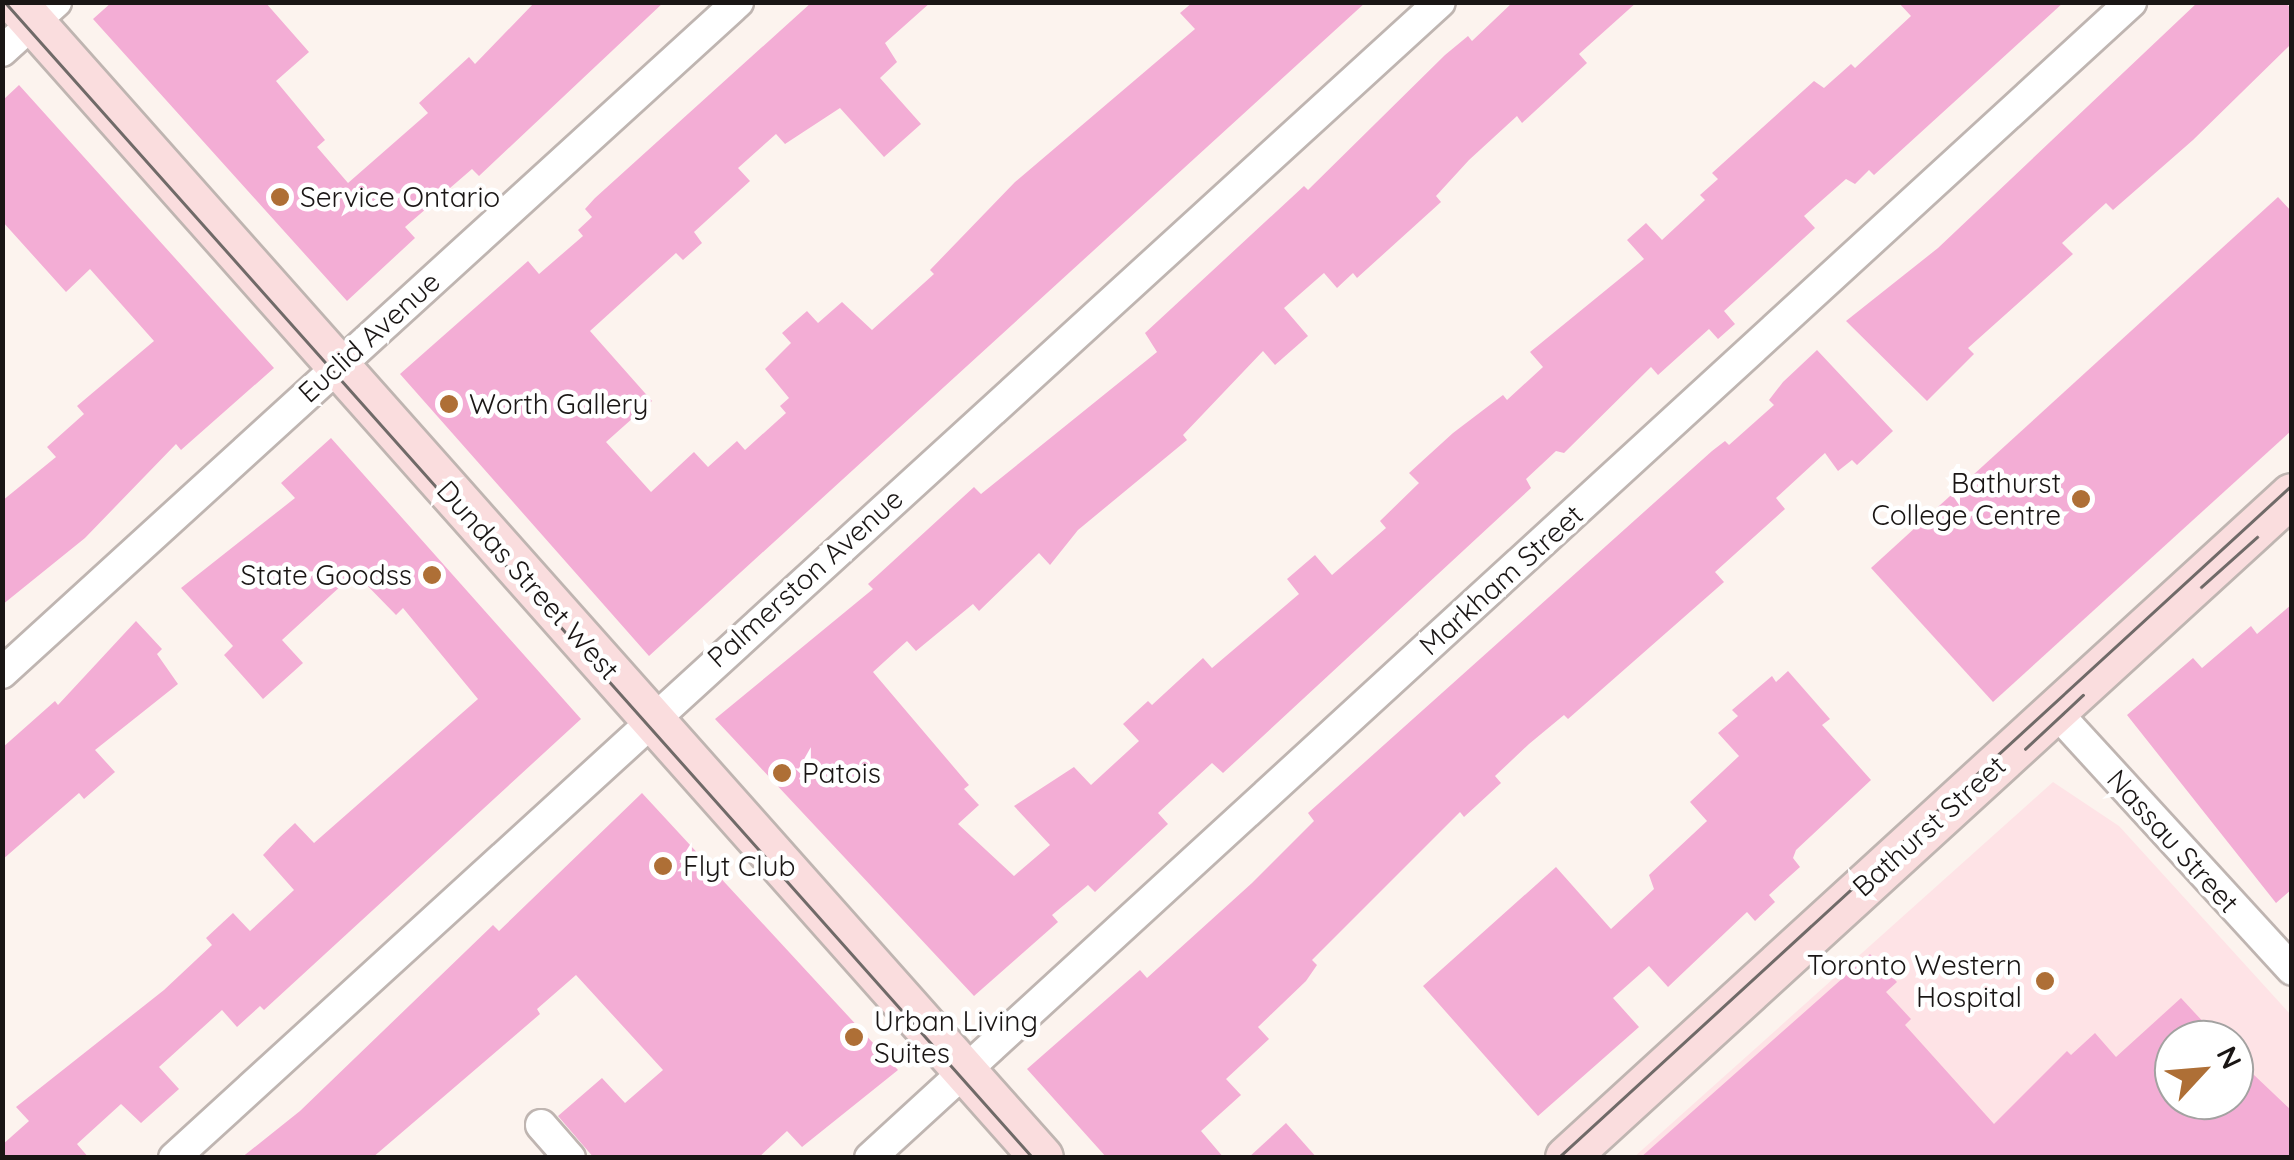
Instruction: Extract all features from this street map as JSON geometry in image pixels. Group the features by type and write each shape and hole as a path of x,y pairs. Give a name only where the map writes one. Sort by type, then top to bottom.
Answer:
{"main road":[{"name":"Dundas Street West","path":"26,20 1042,1158"},
{"name":"Bathurst Street","path":"1567,1158 2292,495"}],"street":[{"name":"Euclid Avenue","path":"2,673 738,2"},
{"name":"Palmerston Avenue","path":"174,1158 810,573 1440,2"},
{"name":"Markham Street","path":"870,1158 2131,2"},
{"name":"Nassau Street","path":"2055,711 2292,970"},
{"path":"541,1125 570,1158"}],"shaded area":[{"name":"Toronto Western Hospital","path":"2053,782 2119,826 2291,1015 2291,1157 1633,1158"}],"building":[{"path":"112,2 265,2 309,52 276,81 325,140 317,147 348,183 428,113 419,103 469,57 475,64 535,2 664,2 479,176 472,169 405,227 415,238 347,301 93,19"},
{"path":"812,2 931,2 885,43 897,62 880,78 921,124 884,157 840,108 785,144 776,134 738,168 750,181 694,232 702,243 683,260 676,253 590,331 652,401 606,442 651,492 694,452 708,467 737,441 745,450 786,413 780,406 789,398 765,369 791,343 782,333 807,311 818,323 842,302 872,330 934,274 930,270 1015,182 1195,29 1180,13 1193,2 1366,2 649,656 400,374 528,261 539,274 583,236 578,230 592,217 585,209 595,198"},
{"path":"1513,2 1637,2 1579,54 1587,63 1522,123 1517,116 1469,160 1436,196 1441,202 1357,278 1353,273 1337,288 1324,273 1284,308 1308,336 1275,365 1263,351 1183,435 1187,440 1078,530 1050,565 1039,553 979,611 973,604 916,651 907,641 873,672 969,785 964,789 979,805 958,824 1014,876 1050,845 1014,806 1074,767 1091,785 1139,741 1123,724 1148,701 1152,705 1203,658 1212,668 1299,594 1287,579 1315,555 1332,575 1386,528 1380,521 1419,483 1409,473 1503,395 1507,400 1543,367 1530,352 1644,259 1627,240 1646,223 1662,240 1705,200 1700,195 1718,179 1712,173 1814,81 1824,88 1851,64 1855,68 1911,16 1898,2 2064,2 1874,175 1869,170 1855,184 1846,179 1804,216 1815,228 1724,311 1735,324 1718,339 1709,329 1658,375 1651,367 1564,453 1556,451 1526,479 1531,488 1223,773 1212,763 1158,813 1168,824 1095,892 1088,885 1052,915 1058,922 974,996 715,719 873,589 868,584 974,487 981,494 1157,352 1145,333 1304,186 1308,190 1445,55 1468,36 1472,41"},
{"path":"2198,2 2285,2 2292,10 2292,43 2193,140 2113,210 2106,203 2062,243 2073,254 1968,348 1974,354 1927,401 1846,321 1938,248"},
{"path":"19,85 274,368 181,450 176,444 85,538 2,605 2,501 56,457 47,447 84,414 77,406 154,341 90,269 66,292 2,221 2,101"},
{"name":"Bathurst College Centre","path":"2278,197 2292,212 2292,430 1993,702 1871,568"},
{"path":"1817,350 1893,431 1857,465 1852,460 1838,471 1825,453 1776,498 1785,509 1715,572 1724,582 1568,719 1564,715 1529,744 1495,776 1501,783 1464,817 1460,812 1312,960 1317,965 1306,981 1258,1027 1269,1039 1226,1079 1241,1095 1201,1131 1224,1158 1107,1158 1027,1069 1140,970 1147,978 1252,883 1314,821 1308,813 1712,451 1725,441 1729,445 1774,405 1769,400 1783,382"},
{"path":"331,438 581,719 264,1010 260,1006 237,1027 222,1010 159,1067 179,1089 141,1123 121,1104 77,1144 89,1158 2,1158 2,1145 29,1121 16,1107 164,990 212,945 206,938 233,913 250,931 294,890 263,855 279,838 295,823 314,843 478,699 403,608 396,615 355,573 282,640 303,663 263,699 224,655 233,646 181,588 295,498 281,483"},
{"path":"2292,604 2292,889 2276,903 2127,715 2193,658 2202,668 2251,626 2257,634"},
{"path":"136,621 162,649 157,654 178,684 95,750 115,772 84,799 79,793 2,860 2,748 55,701 58,705"},
{"path":"1788,671 1830,719 1822,725 1871,780 1796,850 1793,858 1800,867 1769,895 1775,902 1755,921 1747,912 1668,987 1649,966 1613,998 1639,1027 1538,1116 1423,986 1556,867 1611,929 1654,889 1649,875 1707,821 1690,802 1739,756 1718,733 1738,716 1732,710 1772,676 1776,682"},
{"path":"642,793 898,1070 802,1147 787,1131 758,1158 594,1158 558,1116 602,1078 625,1103 663,1070 576,975 537,1009 540,1014 372,1158 241,1158 300,1111 493,925 499,931"},
{"path":"1870,954 1897,982 1886,992 1911,1019 1905,1025 1994,1124 2067,1051 2071,1055 2095,1033 2116,1057 2154,1023 2154,1120 2254,1120 2254,1075 2292,1111 2292,1158 1640,1158"},
{"path":"2181,998 2201,1020 2157,1020"},
{"path":"1286,1123 1317,1158 1248,1158"}],"tram line":[{"path":"5,2 1033,1158"},
{"path":"1558,1158 2292,485"},
{"path":"2201,587 2257,537"},
{"path":"2025,749 2083,695"}],"place":[{"name":"Service Ontario","path":"280,197"},
{"name":"Worth Gallery","path":"449,404"},
{"name":"Bathurst College Centre","path":"2081,499"},
{"name":"State Goodss","path":"432,575"},
{"name":"Patois","path":"782,773"},
{"name":"Flyt Club","path":"663,866"},
{"name":"Toronto Western Hospital","path":"2045,981"},
{"name":"Urban Living Suites","path":"854,1037"}]}
